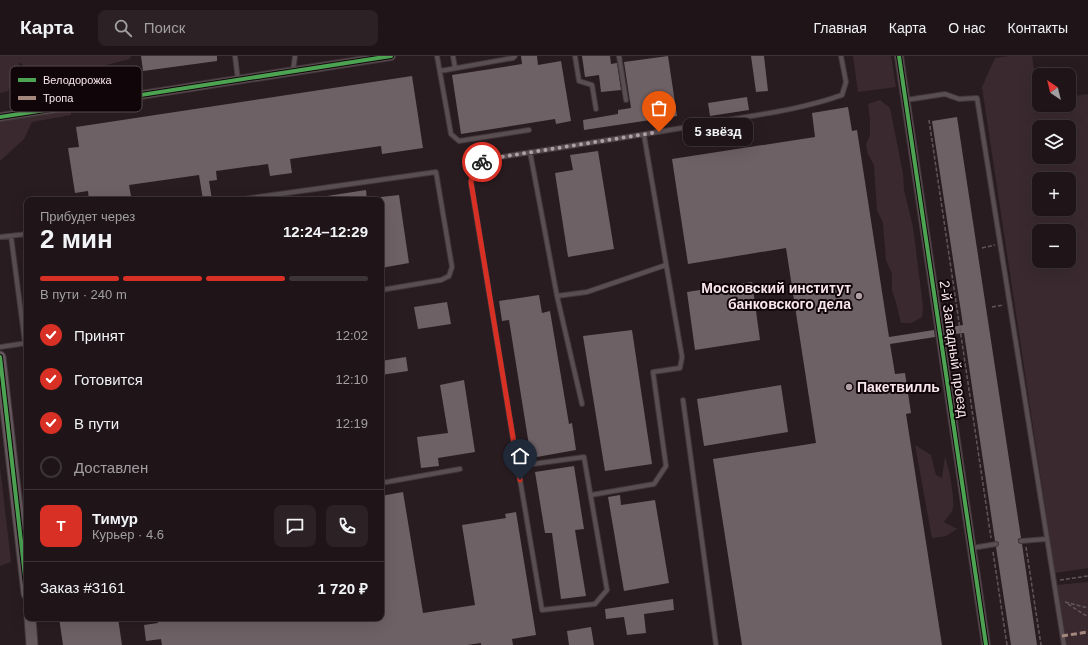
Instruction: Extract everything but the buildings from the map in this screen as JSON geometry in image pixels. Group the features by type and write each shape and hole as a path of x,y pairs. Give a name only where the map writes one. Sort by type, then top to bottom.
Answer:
{"street":[{"path":"142,95 391,56"},
{"name":"2-й Западный проезд","path":"899,56 986,645"},
{"path":"0,117 32,112"},
{"path":"0,357 24,537"},
{"path":"30,621 32,645"}],"lane":[{"path":"235,56 238,80"},
{"path":"293,71 295,56"},
{"path":"437,56 451,134 459,141 529,130"},
{"path":"453,56 455,68"},
{"path":"440,71 514,58 515,56"},
{"path":"575,56 579,81 592,86 596,109"},
{"path":"619,56 626,100"},
{"path":"518,466 584,457 607,590 595,604 542,610 518,466 471,182 474,166 488,159 644,135 823,102 842,95 846,82 841,56"},
{"path":"906,100 945,94 959,99 977,98 1064,645"},
{"path":"591,495 654,484 666,466 653,372 680,368 682,357 644,135"},
{"path":"530,152 557,296 582,404"},
{"path":"258,197 436,172 452,267 449,276 441,280 384,290"},
{"path":"0,237 24,234"},
{"path":"11,236 24,329"},
{"path":"557,296 587,292 666,265"},
{"path":"0,347 24,343"},
{"path":"683,400 716,645"},
{"path":"384,483 460,470"},
{"path":"1023,541 1047,539"},
{"path":"972,548 994,544"}],"path":[{"path":"929,120 994,544 1007,645"},
{"path":"982,248 1000,244"},
{"path":"992,307 1010,304"},
{"path":"1023,541 1041,645"},
{"path":"1054,581 1088,576"},
{"path":"1056,598 1088,617"},
{"path":"1065,602 1088,608"}],"shaded area":[{"path":"0,56 131,56 130,59 103,66 24,66 20,62 18,66 10,66 10,86 8,91 0,93"},
{"path":"853,56 891,56 896,87 858,92"},
{"path":"1032,56 1034,68 1032,68 1032,112 1076,112 1076,96 1088,94 1088,568 1055,573 982,87 995,58"},
{"path":"880,100 890,108 903,174 904,190 913,227 923,307 922,317 912,323 901,323 892,291 892,274 886,260 883,223 877,210 874,165 868,154 866,145 870,135 868,104"},
{"path":"19,112 71,112 71,115 32,122 24,139 0,161 0,115"},
{"path":"915,445 931,455 936,475 942,478 945,457 947,462 952,484 953,507 952,511 944,522 957,529 946,536 932,538"},
{"path":"0,467 11,562 0,566"},
{"path":"1088,582 1088,645 1067,645 1057,585"}],"marked path":[{"path":"1062,636 1088,632"}],"cycle path":[{"path":"142,95 391,56"},
{"path":"899,56 986,645"},
{"path":"0,117 32,112"},
{"path":"0,357 24,568"}],"way so far":[{"path":"482,162 488,159 659,132"}],"place":[{"name":"5 звёзд","path":"659,132"},
{"name":"Московский институт банковского дела","path":"859,296"},
{"name":"Пакетвилль","path":"849,387"}],"route":[{"path":"482,162 474,166 471,182 520,480"}]}
